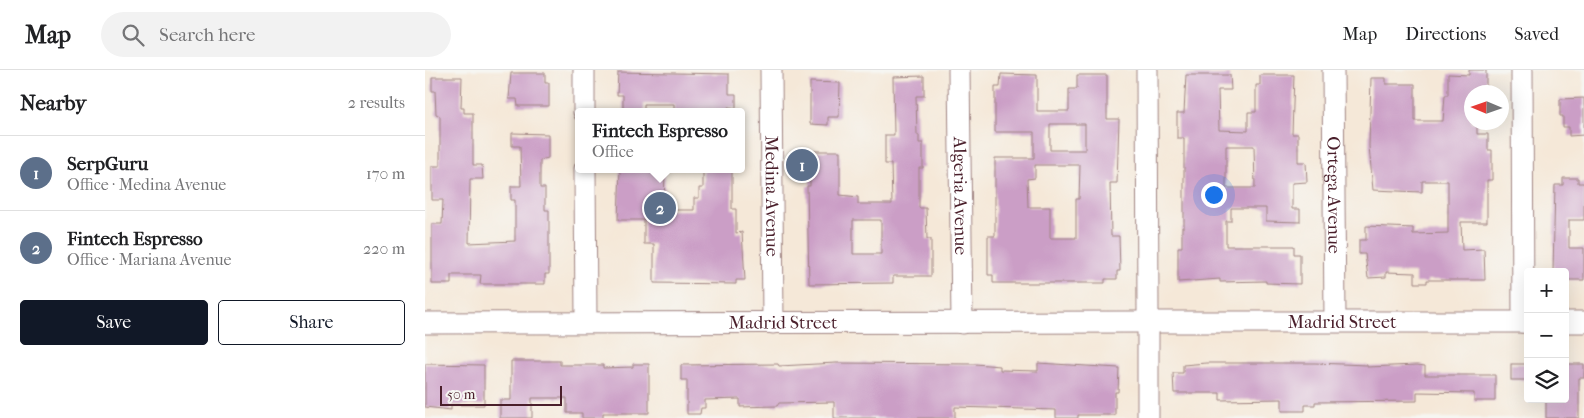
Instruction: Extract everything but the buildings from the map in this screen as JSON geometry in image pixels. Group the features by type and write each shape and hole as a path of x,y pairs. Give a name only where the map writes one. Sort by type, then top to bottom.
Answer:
{"street":[{"path":"584,70 584,108"},
{"name":"Medina Avenue","path":"771,70 773,323"},
{"name":"Algeria Avenue","path":"959,70 962,323"},
{"path":"1147,70 1149,418"},
{"name":"Ortega Avenue","path":"1333,70 1335,321"},
{"path":"1522,70 1525,313"},
{"path":"585,173 586,322"},
{"name":"Madrid Street","path":"425,323 1524,322"},
{"path":"1569,322 1584,322"}],"place":[{"name":"SerpGuru","path":"802,165"},
{"name":"Fintech Espresso","path":"660,208"}]}
